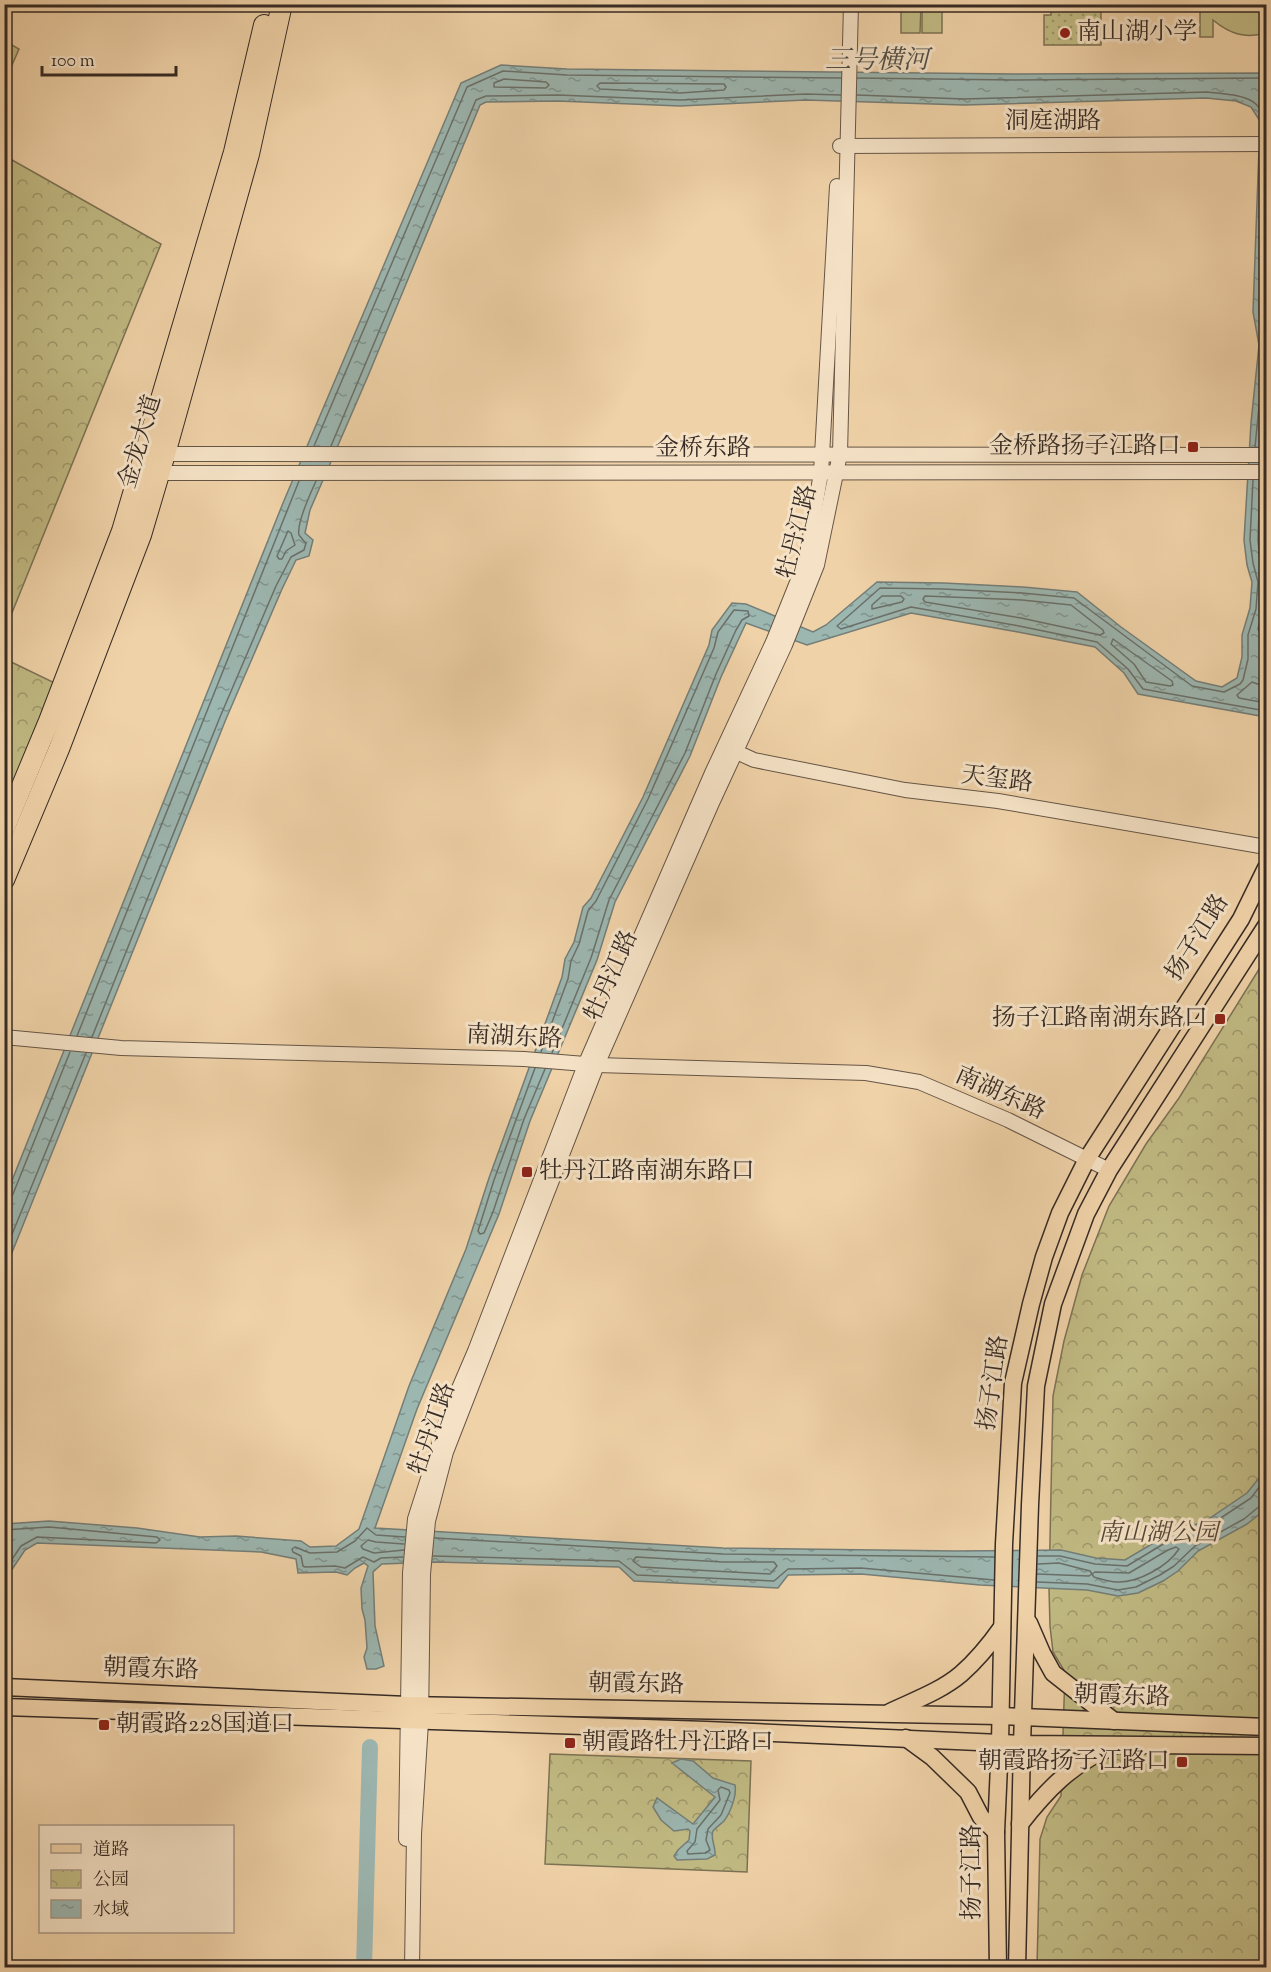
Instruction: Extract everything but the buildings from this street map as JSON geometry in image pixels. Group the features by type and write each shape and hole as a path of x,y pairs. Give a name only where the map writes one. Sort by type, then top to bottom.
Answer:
{"highway":[{"name":"金龙大道","path":"4,880 68,728 141,535 148,467 165,454 249,154 280,7"},
{"name":"金龙大道","path":"4,829 49,721 148,467 234,152 280,7"}],"main road":[{"name":"扬子江路","path":"998,1968 996,1832 1004,1544 1013,1383 1031,1304 1044,1257 1060,1213 1087,1159 1241,919 1266,868"},
{"name":"扬子江路","path":"1017,1968 1026,1617 1036,1386 1053,1304 1086,1214 1109,1170 1266,926"},
{"path":"1026,1617 1053,1673 1114,1721"},
{"path":"885,1714 938,1689 960,1675 985,1650 1002,1627"},
{"name":"朝霞东路","path":"4,1687 706,1730 1022,1744 1266,1746"},
{"name":"朝霞东路","path":"4,1707 414,1713 885,1714 1000,1716 1266,1727"},
{"path":"906,1738 932,1757 968,1792 981,1817 996,1832"},
{"path":"1020,1824 1050,1787 1080,1764 1119,1745"}],"street":[{"name":"牡丹江路","path":"844,4 846,65"},
{"name":"牡丹江路","path":"404,1968 417,1573 422,1520 591,1065 730,749 790,617 817,565 840,454 843,145 851,4"},
{"name":"洞庭湖路","path":"843,145 1260,144"},
{"name":"牡丹江路","path":"790,617 806,560 821,473 843,145"},
{"name":"金桥东路","path":"165,454 1266,455"},
{"name":"金桥东路","path":"148,467 288,473 1266,472"},
{"name":"天玺路","path":"730,749 753,760 905,790 998,801 1170,829 1266,848"},
{"name":"南湖东路","path":"4,1037 107,1047 524,1059 591,1065 866,1073 919,1082 1008,1120 1109,1170"},
{"name":"牡丹江路","path":"412,1968 414,1713"}],"green space":[{"path":"901,5 921,5 920,33 901,33"},
{"path":"922,5 942,5 942,33 922,33"},
{"path":"1200,5 1266,5 1266,33 1238,34 1213,20 1213,37 1200,37"},
{"path":"1051,10 1101,10 1101,45 1044,45 1044,15 1051,15"},
{"path":"5,41 19,49 5,81"},
{"path":"5,156 161,244 5,630"},
{"path":"5,659 59,685 5,811"},
{"name":"南山湖公园","path":"1266,958 1266,1967 1037,1968 1040,1839 1047,1817 1061,1796 1065,1672 1053,1652 1049,1589 1053,1396 1064,1341 1082,1275 1109,1206 1146,1144 1179,1098"},
{"path":"550,1754 751,1761 747,1872 545,1864"}],"water":[{"path":"501,65 567,69 1014,74 1266,73 1266,631 1260,661 1266,681 1266,717 1138,694 1124,673 1095,647 1018,632 911,613 807,645 746,623 721,677 690,756 615,902 597,960 530,1121 499,1214 417,1409 375,1528 723,1548 1061,1550 1096,1558 1125,1560 1162,1538 1207,1520 1247,1493 1264,1472 1266,1466 1266,1509 1247,1524 1198,1551 1178,1571 1163,1581 1138,1593 1118,1596 1087,1590 980,1585 861,1574 788,1575 778,1588 634,1581 619,1567 436,1562 382,1564 373,1572 375,1626 384,1666 367,1669 364,1657 367,1648 361,1588 368,1566 364,1563 347,1575 336,1572 298,1573 296,1559 261,1552 37,1543 25,1550 5,1580 5,1524 49,1521 137,1528 200,1537 236,1536 301,1541 310,1547 336,1546 359,1529 409,1386 466,1249 489,1178 562,977 565,959 574,942 583,907 591,898 643,797 709,645 712,630 732,603 746,604 813,632 826,625 877,582 944,583 1077,592 1196,681 1222,687 1237,678 1242,657 1242,635 1250,608 1252,582 1244,540 1251,423 1259,345 1253,312 1260,121 1251,107 1236,101 1206,98 964,105 806,100 680,106 558,101 486,102 480,105 310,510 305,533 313,540 309,556 296,560 226,719 5,1270 5,1198 283,503 461,83"},
{"path":"681,1759 693,1761 713,1778 735,1785 734,1799 729,1814 713,1831 715,1855 707,1859 677,1860 674,1856 689,1840 690,1831 688,1829 674,1831 661,1820 653,1807 657,1798 693,1824 715,1797 672,1763"}],"waterway":[{"path":"364,1968 370,1747"}],"place":[{"name":"南山湖小学","path":"1065,33"},
{"name":"金桥路扬子江路口","path":"1193,447"},
{"name":"扬子江路南湖东路口","path":"1220,1019"},
{"name":"牡丹江路南湖东路口","path":"527,1172"},
{"name":"朝霞路228国道口","path":"104,1725"},
{"name":"朝霞路牡丹江路口","path":"570,1743"},
{"name":"朝霞路扬子江路口","path":"1182,1762"}],"water label":[{"name":"三号横河","path":"877,61"}]}
